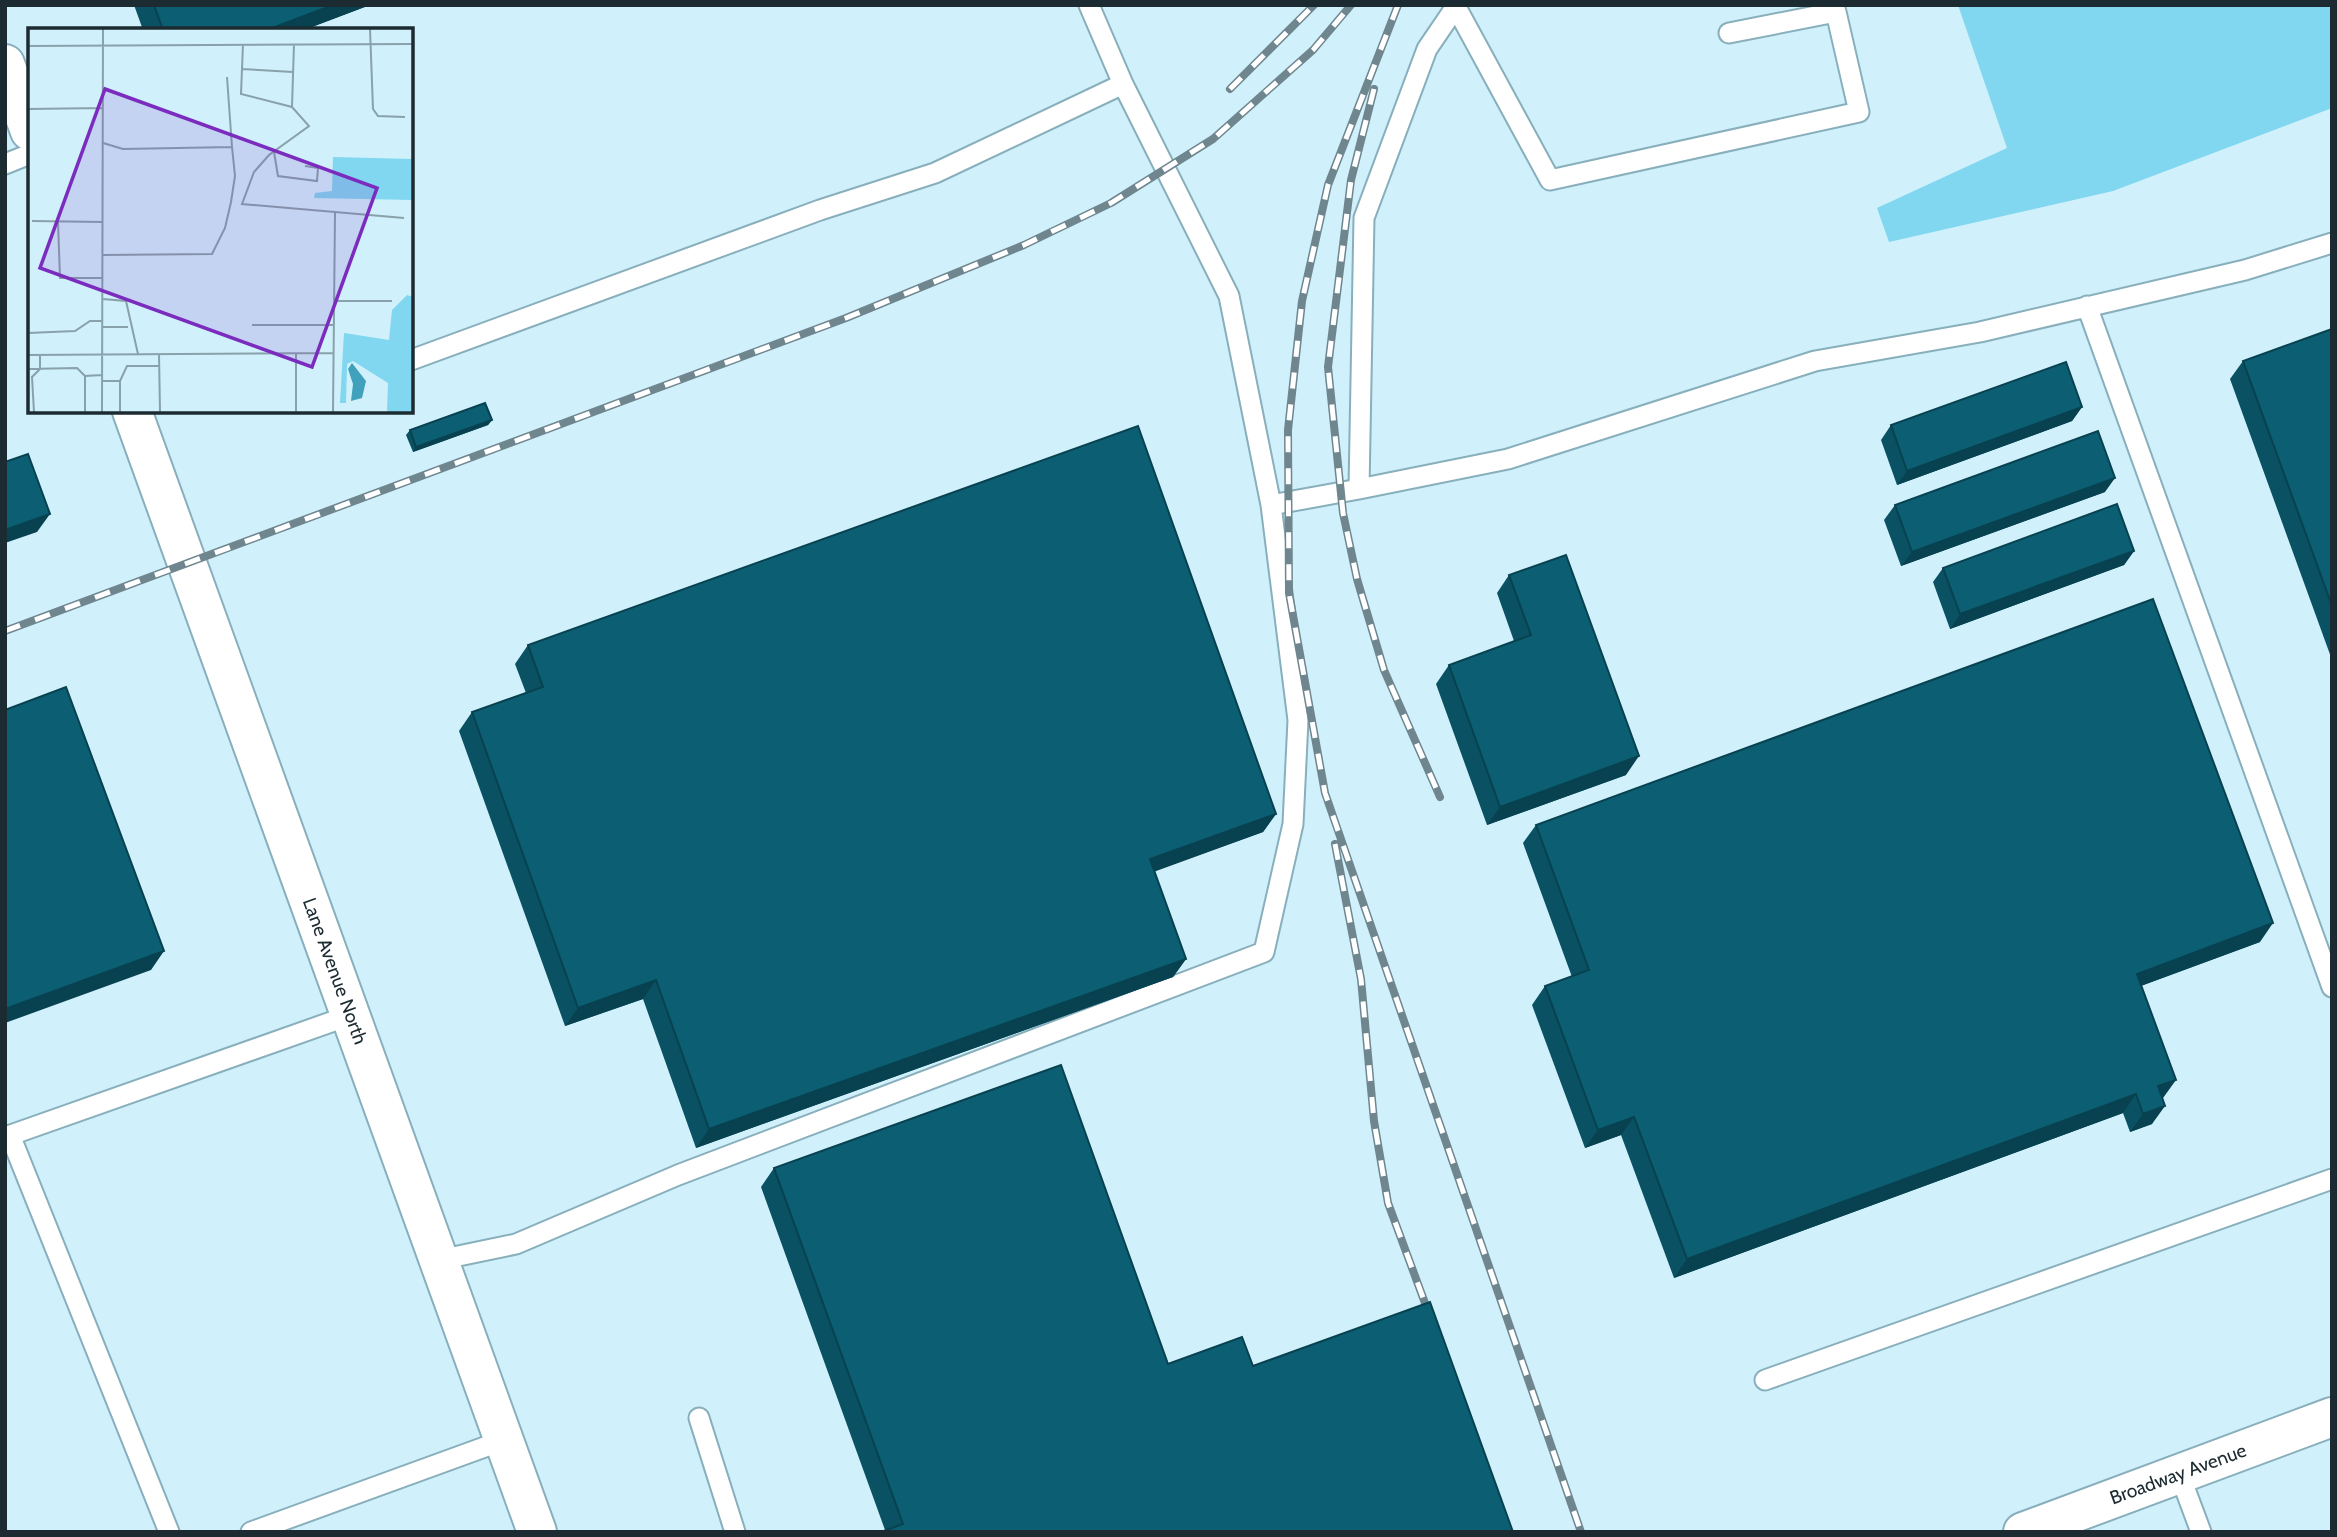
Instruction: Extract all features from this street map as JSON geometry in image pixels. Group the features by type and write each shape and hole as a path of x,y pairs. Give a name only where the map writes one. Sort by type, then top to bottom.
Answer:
{"main road":[{"path":"5,64 28,126"},
{"name":"Lane Avenue North","path":"135,413 537,1532"},
{"name":"Broadway Avenue","path":"2023,1532 2332,1417"}],"lane":[{"path":"439,1260 516,1244 678,1175 1264,952 1293,824 1298,720 1270,505 1229,296 1124,84 1089,5"},
{"path":"1359,489 1364,218 1427,49 1456,6 1550,180 1859,112 1836,12 1729,33"},
{"path":"413,359 820,210 934,173 1124,84"},
{"path":"5,163 28,155"},
{"path":"1270,505 1508,460 1815,361 1980,332 2245,270 2332,243"},
{"path":"2087,306 2330,974"},
{"path":"169,1532 8,1136 351,1015"},
{"path":"1765,1380 2332,1179"},
{"path":"699,1418 735,1532"},
{"path":"251,1532 504,1440"},
{"path":"2179,1474 2201,1532"}],"shaded area":[{"path":"1958,5 2332,5 2332,108 2113,191 1889,242 1877,208 2007,148"}],"building":[{"path":"154,5 333,5 272,28 162,28"},
{"path":"2332,329 2332,606 2243,361"},
{"path":"2066,362 2082,407 1907,471 1891,425"},
{"path":"485,403 492,420 416,447 410,430"},
{"path":"1138,426 1276,814 1150,859 1186,959 709,1129 656,980 578,1008 472,712 543,687 528,645"},
{"path":"2098,431 2115,478 1912,552 1895,505"},
{"path":"28,454 50,514 5,530 5,462"},
{"path":"2117,504 2134,551 1960,614 1943,568"},
{"path":"1566,555 1639,756 1500,807 1449,665 1531,635 1509,575"},
{"path":"2153,599 2273,923 2137,974 2176,1080 2158,1086 2165,1106 2143,1114 2136,1094 1687,1259 1634,1117 1598,1130 1545,986 1589,970 1536,825"},
{"path":"66,687 164,951 5,1009 5,710"},
{"path":"1061,1065 1168,1364 1242,1337 1253,1366 1430,1302 1513,1532 881,1532 903,1524 774,1168"}],"railway":[{"path":"1230,89 1314,5"},
{"path":"5,631 846,318 1024,245 1111,203 1213,139 1313,50 1351,5"},
{"path":"1398,5 1328,185 1302,301 1288,430 1289,593 1325,793 1581,1532"},
{"path":"1374,89 1351,180 1328,367 1343,513 1357,579 1384,670 1440,797"},
{"path":"1335,844 1361,979 1374,1121 1388,1203 1432,1322"}]}
